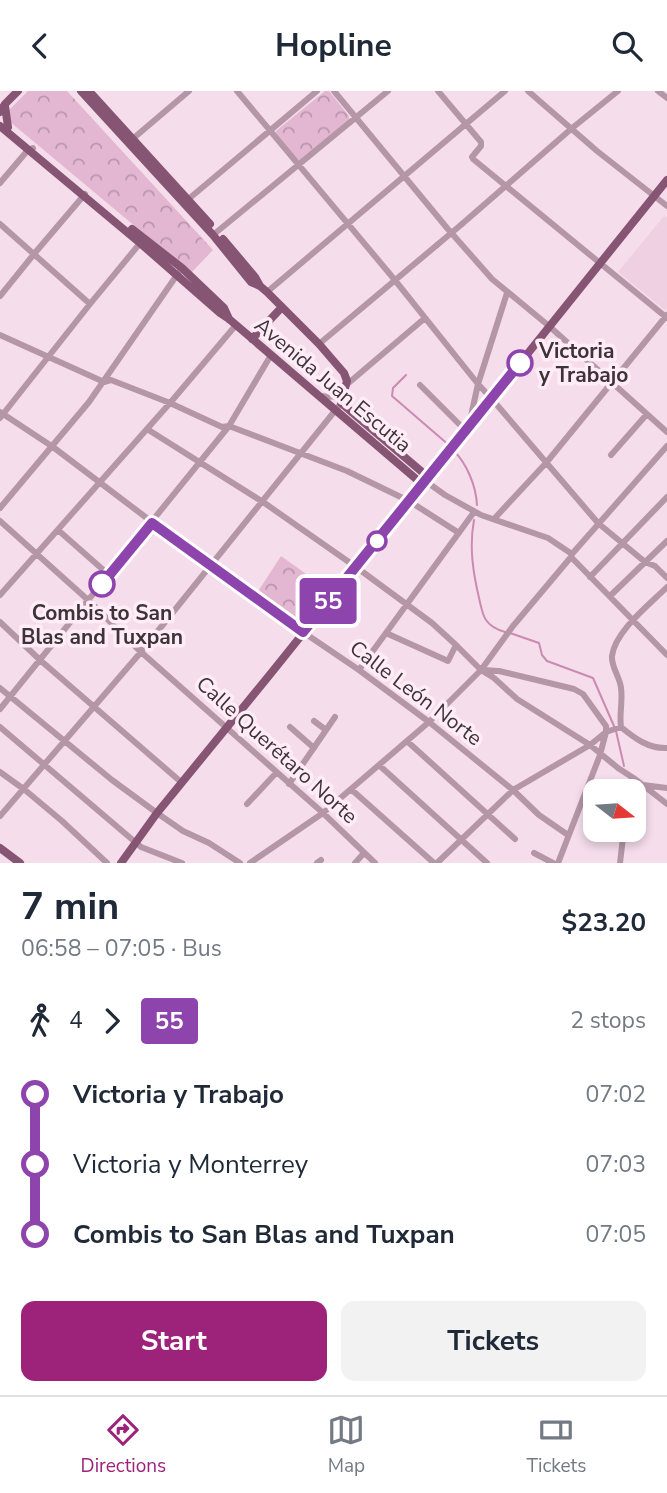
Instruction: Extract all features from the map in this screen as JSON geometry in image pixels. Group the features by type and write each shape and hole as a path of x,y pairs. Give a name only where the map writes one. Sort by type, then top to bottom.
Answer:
{"main road":[{"path":"2,107 12,91"},
{"path":"2,107 18,91"},
{"name":"Avenida Juan Escutia","path":"88,93 215,234 251,282 264,289 344,373 347,381 339,406"},
{"path":"2,107 4,126"},
{"name":"Avenida Juan Escutia","path":"0,120 31,149 224,308 229,319 271,355 320,395 339,406 427,482"},
{"path":"121,863 181,782 427,482 491,398 667,180"},
{"path":"251,338 282,307"},
{"path":"0,848 20,863"}],"street":[{"path":"130,141 189,91"},
{"path":"237,91 478,384 598,523 667,578"},
{"path":"185,201 317,91"},
{"path":"334,91 492,279 549,326 667,432"},
{"path":"215,234 388,91"},
{"path":"438,91 482,144 472,159 666,317 546,463 494,519"},
{"path":"264,289 505,91"},
{"path":"528,91 667,206"},
{"path":"319,344 618,91"},
{"path":"658,91 667,98"},
{"path":"0,183 31,149"},
{"path":"0,296 85,194"},
{"path":"0,224 90,303"},
{"path":"1,415 142,241"},
{"path":"0,509 104,382 179,272"},
{"path":"467,430 478,384 507,293"},
{"path":"320,395 335,397 340,394 345,386 425,318"},
{"path":"0,595 236,325"},
{"path":"0,335 104,382 111,380 222,427 229,426 347,471 409,501 461,531"},
{"path":"0,709 229,426 271,355"},
{"path":"421,385 467,430"},
{"path":"0,816 141,652 339,406"},
{"path":"611,455 647,414"},
{"name":"Calle León Norte","path":"1,415 53,447 152,523 359,670 429,722 568,835"},
{"path":"147,429 263,502 356,567 408,605 517,699 590,745 635,779"},
{"path":"250,863 352,790 408,742 481,670 513,626 598,523 667,446"},
{"path":"427,482 473,514 548,538 572,556 633,621 664,646 667,655"},
{"path":"590,577 667,497"},
{"path":"359,670 473,514"},
{"name":"Calle Querétaro Norte","path":"0,521 375,863"},
{"path":"58,530 109,575"},
{"path":"610,596 667,541"},
{"path":"534,853 556,863 600,755 614,729 621,688 612,656 621,635 667,587"},
{"path":"0,622 181,782"},
{"path":"386,633 448,661 456,645"},
{"path":"481,670 499,671 574,689 583,694 606,726 641,742 667,748"},
{"path":"0,688 112,780 157,813 240,863"},
{"path":"289,784 335,717"},
{"path":"314,721 326,730"},
{"path":"0,727 141,846 182,863"},
{"path":"290,727 314,748"},
{"path":"352,790 435,863 513,790 614,729"},
{"path":"408,742 515,839"},
{"path":"380,766 487,863"},
{"path":"0,772 62,821 107,863"},
{"path":"247,804 276,773"},
{"path":"646,785 667,788"},
{"path":"646,787 667,804"},
{"path":"620,863 622,842"},
{"path":"355,863 364,853"}],"shaded area":[{"path":"664,216 667,218 665,310 618,272"}],"green space":[{"path":"28,91 67,91 213,250 191,273 9,121 7,112"},
{"path":"325,91 329,91 349,116 349,120 300,162 275,136 276,131"},
{"path":"281,556 330,591 302,627 257,593"}],"waterway":[{"path":"406,375 393,388 392,396 450,446"},
{"path":"454,451 470,476 477,505"},
{"path":"474,520 472,559 482,610 490,624 505,632"},
{"path":"510,633 539,643 542,655 547,661 593,678 614,726"},
{"path":"616,731 624,766"}],"bus line":[{"name":"55","path":"102,584 152,523 303,632 520,363"}],"place":[{"name":"Victoria y Trabajo","path":"520,363"},
{"name":"Combis to San Blas and Tuxpan","path":"102,584"}]}
